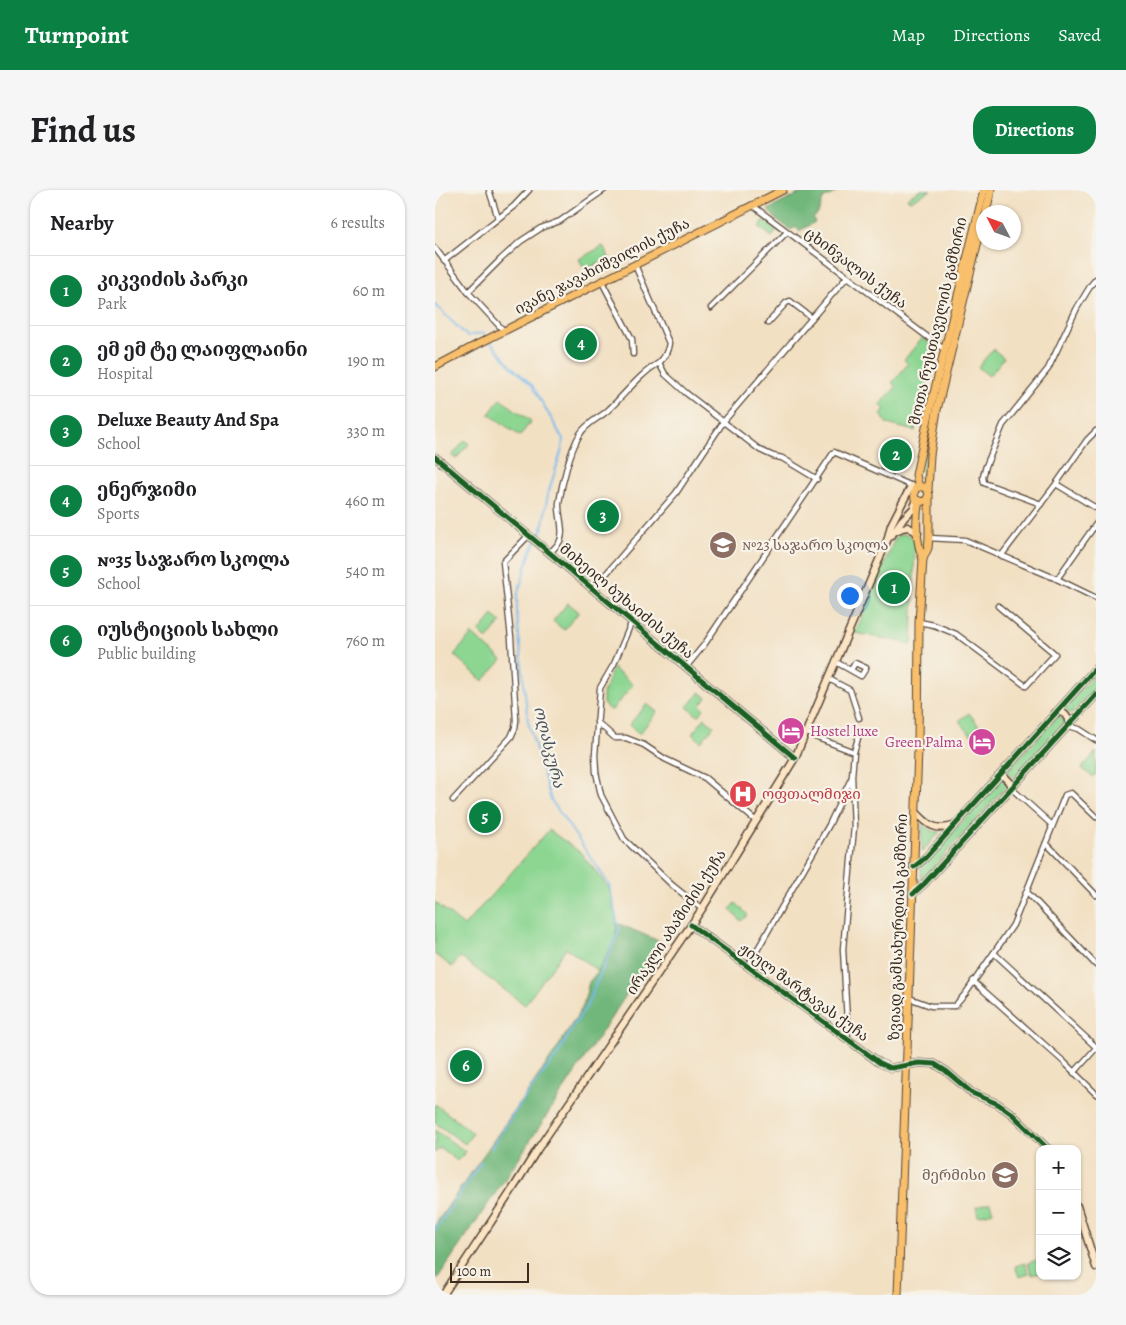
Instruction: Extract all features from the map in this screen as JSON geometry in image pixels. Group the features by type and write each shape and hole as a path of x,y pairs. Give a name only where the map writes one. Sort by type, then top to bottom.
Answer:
{"main road":[{"name":"ივანე ჯავახიშვილის ქუჩა","path":"435,367 783,190"},
{"name":"შოთა რუსთაველის გამზირი","path":"915,488 916,475 931,409 984,190"},
{"name":"შოთა რუსთაველის გამზირი","path":"987,205 991,190"},
{"name":"შოთა რუსთაველის გამზირი","path":"928,492 930,456 937,410 976,249"},
{"name":"მიხეილ ბუხაიძის ქუჩა","path":"437,460 531,536 795,758"},
{"path":"924,487 928,492 925,500 918,501 914,497 915,488 924,487"},
{"name":"ირაკლი აბაშიძის ქუჩა","path":"443,1295 537,1150 702,909 795,758 887,541 891,525 905,499 915,488"},
{"name":"ზვიად გამსახურდიას გამზირი","path":"899,1295 916,812 919,622 923,559 928,548 929,538 928,492"},
{"name":"ზვიად გამსახურდიას გამზირი","path":"918,501 919,548 923,559"},
{"name":"ირაკლი აბაშიძის ქუჩა","path":"887,541 918,501"},
{"path":"893,533 908,527 913,528 918,533"},
{"path":"914,867 925,858 1096,668"},
{"path":"913,894 1096,695"},
{"path":"1054,714 1059,712 1065,714 1068,717 1069,726"},
{"path":"1001,774 1009,782 1011,788"},
{"path":"916,812 926,823 937,828 955,825"},
{"name":"ჟიულ შარტავას ქუჩა","path":"691,925 880,1062 891,1068 919,1063 935,1064 972,1093 998,1104 1012,1114 1045,1145"},
{"path":"1081,1219 1096,1267"}],"street":[{"path":"489,190 498,218"},
{"path":"444,260 514,206 529,190"},
{"path":"468,292 521,241 541,228 560,221 604,190"},
{"name":"ცხინვალის ქუჩა","path":"752,206 945,350"},
{"path":"711,308 787,232"},
{"path":"435,248 468,292 504,331"},
{"path":"551,553 560,541 562,532 559,521 559,505 574,444 581,431 606,411 650,368 659,363 668,350 669,343 635,265"},
{"path":"593,589 676,493 724,421 847,277"},
{"path":"1041,504 984,483 983,477 1003,425 1049,369 1077,308 1096,279"},
{"path":"602,282 632,339 633,354"},
{"path":"768,323 790,301 812,318"},
{"path":"659,363 665,374 686,393 760,450 782,458 817,478"},
{"path":"1001,556 1087,440 1096,431"},
{"path":"686,666 704,645 834,452 915,488"},
{"path":"1056,484 1096,508"},
{"path":"1057,579 1096,524"},
{"path":"453,800 511,737 515,728 511,638 503,562 531,536"},
{"path":"929,538 965,540 1057,579 1096,598"},
{"path":"919,622 956,634 1026,686 1055,654 998,606"},
{"path":"632,622 614,664 600,688 596,763 601,795 624,839 672,885 702,909"},
{"path":"836,662 851,670"},
{"path":"829,679 850,690 859,718"},
{"path":"597,722 615,738 626,738 644,745 665,759 705,778 756,821"},
{"path":"1069,726 1079,729 1096,740"},
{"path":"806,732 854,752"},
{"path":"848,1039 843,949 853,827 852,776 854,752 858,738"},
{"path":"748,966 829,826 852,776"},
{"path":"1011,788 1051,824 1051,828"},
{"path":"909,998 931,1006 955,1006 1013,924 1065,795 1071,793 1096,817"},
{"path":"1046,844 1096,896"},
{"path":"1027,892 1096,965"},
{"path":"994,953 1096,1047 1074,1073"},
{"path":"973,982 1064,1062 1096,1094"}],"green space":[{"path":"806,190 841,190 823,199 818,214 813,218 815,222 799,231 796,227 791,230 768,210"},
{"path":"921,190 931,190 910,201 907,199 908,197"},
{"path":"764,220 777,230 772,237 759,227"},
{"path":"603,246 609,257 585,270 579,259"},
{"path":"922,338 937,349 915,431 887,424 881,414 885,409 880,405 896,387 892,383 908,364 904,360"},
{"path":"993,349 1004,358 989,376 978,367"},
{"path":"500,399 531,421 520,436 489,414"},
{"path":"930,428 925,481 920,480"},
{"path":"465,440 469,444 456,459 452,456"},
{"path":"903,534 911,536 915,541 912,644 855,633 893,543 897,536"},
{"path":"568,603 579,612 564,630 553,621"},
{"path":"493,615 501,622 487,639 479,632"},
{"path":"472,634 502,660 483,681 454,655"},
{"path":"613,668 633,685 611,711 603,704 603,693"},
{"path":"1096,673 1096,688 1073,712 1069,713 1066,710 1066,706"},
{"path":"700,692 707,698 700,705 704,709 698,716 687,707"},
{"path":"647,704 657,712 639,734 629,725"},
{"path":"969,713 981,729 972,736 959,721"},
{"path":"1057,717 1063,719 1061,726 1014,778 1008,773 1008,770"},
{"path":"705,718 714,726 701,742 692,734"},
{"path":"1096,752 1096,774 1093,777 1082,768"},
{"path":"1004,779 1007,784 1005,788 921,881 921,867 998,782"},
{"path":"922,825 932,831 940,832 922,852"},
{"path":"549,830 581,853 609,888 617,923 616,939 598,971 566,948 525,1005 460,957 452,967 435,955 435,902 464,926"},
{"path":"736,903 748,915 741,921 730,909"},
{"path":"617,923 661,942 435,1282 435,1225 555,1052 583,1006 589,982 598,971 615,939"},
{"path":"435,1104 473,1133 465,1144 435,1123"},
{"path":"435,1130 466,1152 458,1160 440,1148 435,1153"},
{"path":"990,1203 993,1212 978,1216 976,1207"},
{"path":"1036,1260 1036,1274 1032,1275 1028,1263"},
{"path":"1025,1263 1029,1274 1019,1277 1015,1266"}],"water":[{"path":"894,586 898,589 895,603 888,602 891,588"}],"waterway":[{"name":"ოღასკურა","path":"435,305 467,336 483,333 511,366 532,385 563,439 562,449 548,494 542,530 531,551 517,596 517,616 528,722 551,800 609,884 619,930 586,1007 558,1054 526,1095 491,1148"},
{"path":"435,1230 481,1162"}],"cycle path":[{"path":"435,457 795,758"},
{"path":"914,867 925,858 1096,668"},
{"path":"913,894 1096,695"},
{"path":"691,925 880,1063 891,1068 919,1063 935,1064 972,1093 998,1104 1012,1114 1044,1145"}],"place":[{"name":"ენერჯიმი","path":"581,344"},
{"name":"ემ ემ ტე ლაიფლაინი","path":"896,455"},
{"name":"Deluxe Beauty And Spa","path":"603,516"},
{"name":"№23 საჯარო სკოლა","path":"723,545"},
{"name":"კიკვიძის პარკი","path":"894,588"},
{"name":"Hostel luxe","path":"791,731"},
{"name":"Green Palma","path":"982,742"},
{"name":"ოფთალმიჯი","path":"743,794"},
{"name":"№35 საჯარო სკოლა","path":"485,817"},
{"name":"იუსტიციის სახლი","path":"466,1066"},
{"name":"მერმისი","path":"1005,1175"}]}
